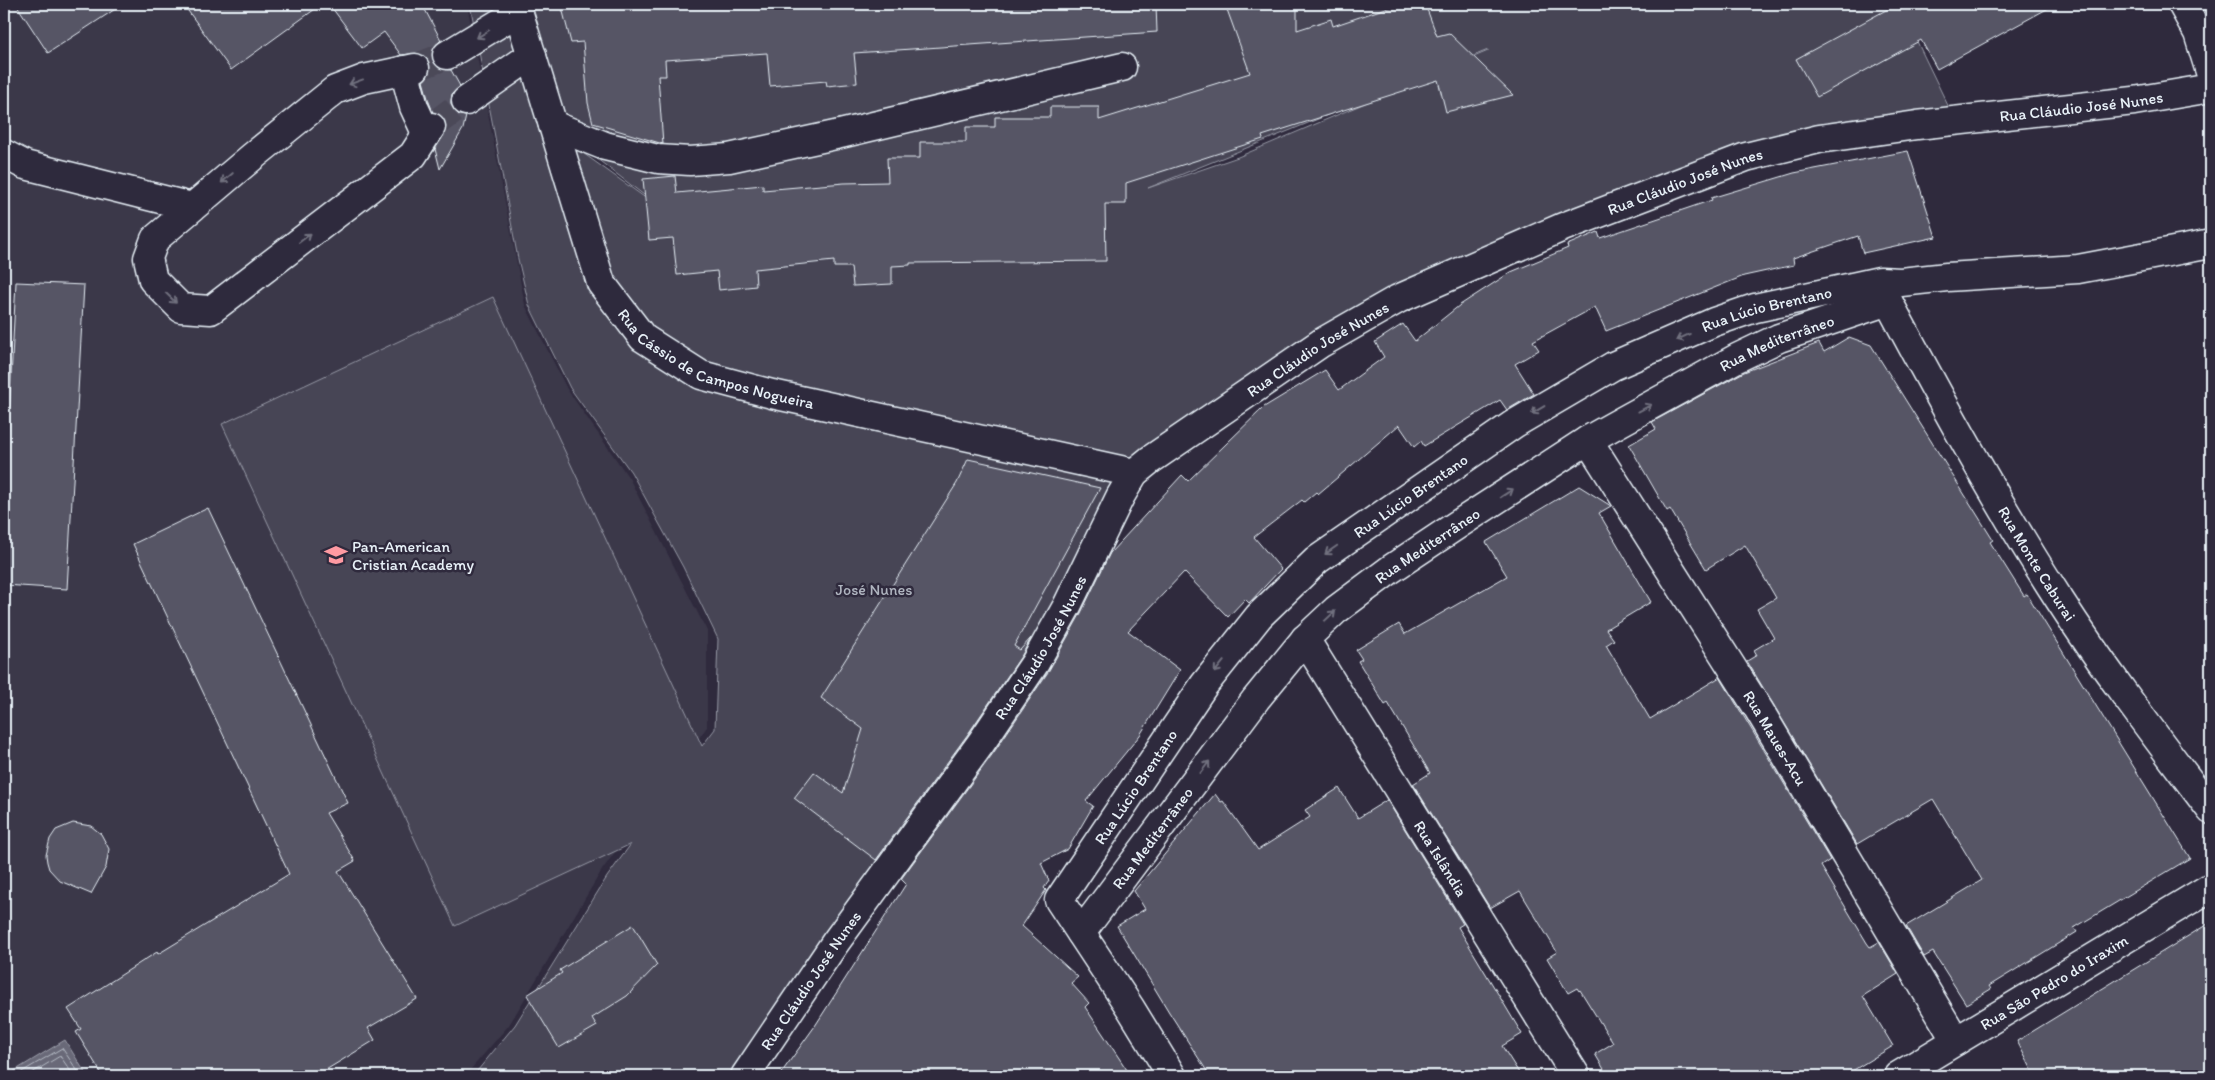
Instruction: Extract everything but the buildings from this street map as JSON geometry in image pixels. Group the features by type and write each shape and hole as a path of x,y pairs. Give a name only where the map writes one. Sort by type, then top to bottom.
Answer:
{"street":[{"path":"2182,4 2198,33 2211,75"},
{"path":"447,55 517,8"},
{"name":"Rua Cássio de Campos Nogueira","path":"517,8 601,283 643,338 701,375 772,394 1134,472"},
{"path":"466,101 532,55"},
{"path":"553,125 605,146 658,158 690,161 729,158 840,134 1122,66"},
{"path":"409,69 414,106 428,130 423,141 405,161 211,310 181,308 153,280 148,258 155,239 192,207 335,90 364,79 409,69"},
{"name":"Rua Cláudio José Nunes","path":"745,1076 835,943 981,743 1035,663 1050,638 1134,472 1321,343 1398,299 1563,227 1746,157 1819,139 1941,121 2134,101 2211,88"},
{"path":"4,154 25,165 192,207"},
{"name":"Rua Lúcio Brentano","path":"1081,933 1059,900 1204,685 1259,616 1317,560 1514,424 1613,366 1714,322 1755,308 1890,288 1947,277 2078,269 2211,244"},
{"name":"Rua Mediterrâneo","path":"1081,933 1256,699 1305,639 1336,610 1391,569 1588,440 1737,358 1890,288"},
{"name":"Rua Monte Caburai","path":"1890,288 1952,419 2059,599 2154,734 2211,810"},
{"name":"Rua Maues-Acu","path":"1588,440 1759,710 1956,1041"},
{"name":"Rua Islândia","path":"1305,639 1576,1076"},
{"name":"Rua São Pedro do Iraxim","path":"1898,1076 2211,887"},
{"path":"1081,933 1172,1076"}],"shaded area":[{"name":"Pan-American Cristian Academy","path":"4,4 467,4 525,305 567,389 629,478 707,631 707,727 602,870 509,1025 465,1076 4,1076"}],"green space":[{"name":"José Nunes","path":"470,4 511,4 598,286 701,382 1122,475 1035,644 735,1076 473,1076 515,1025 607,877 631,844 455,926 222,424 493,297 702,746 715,729 718,639 683,567 631,472 570,388 529,305 518,259"},
{"path":"519,4 1936,4 1909,25 1954,118 1814,138 1481,260 1134,470 705,373 647,335 606,281 562,138 679,222 553,125","holes":["1488,50 1488,51 1238,157 1148,188"]}],"water":[{"path":"65,1040 87,1076 6,1076"}],"tunnel":[{"path":"415,68 447,55"},
{"path":"431,127 466,101"}],"place":[{"name":"Pan-American Cristian Academy","path":"336,555"}]}
